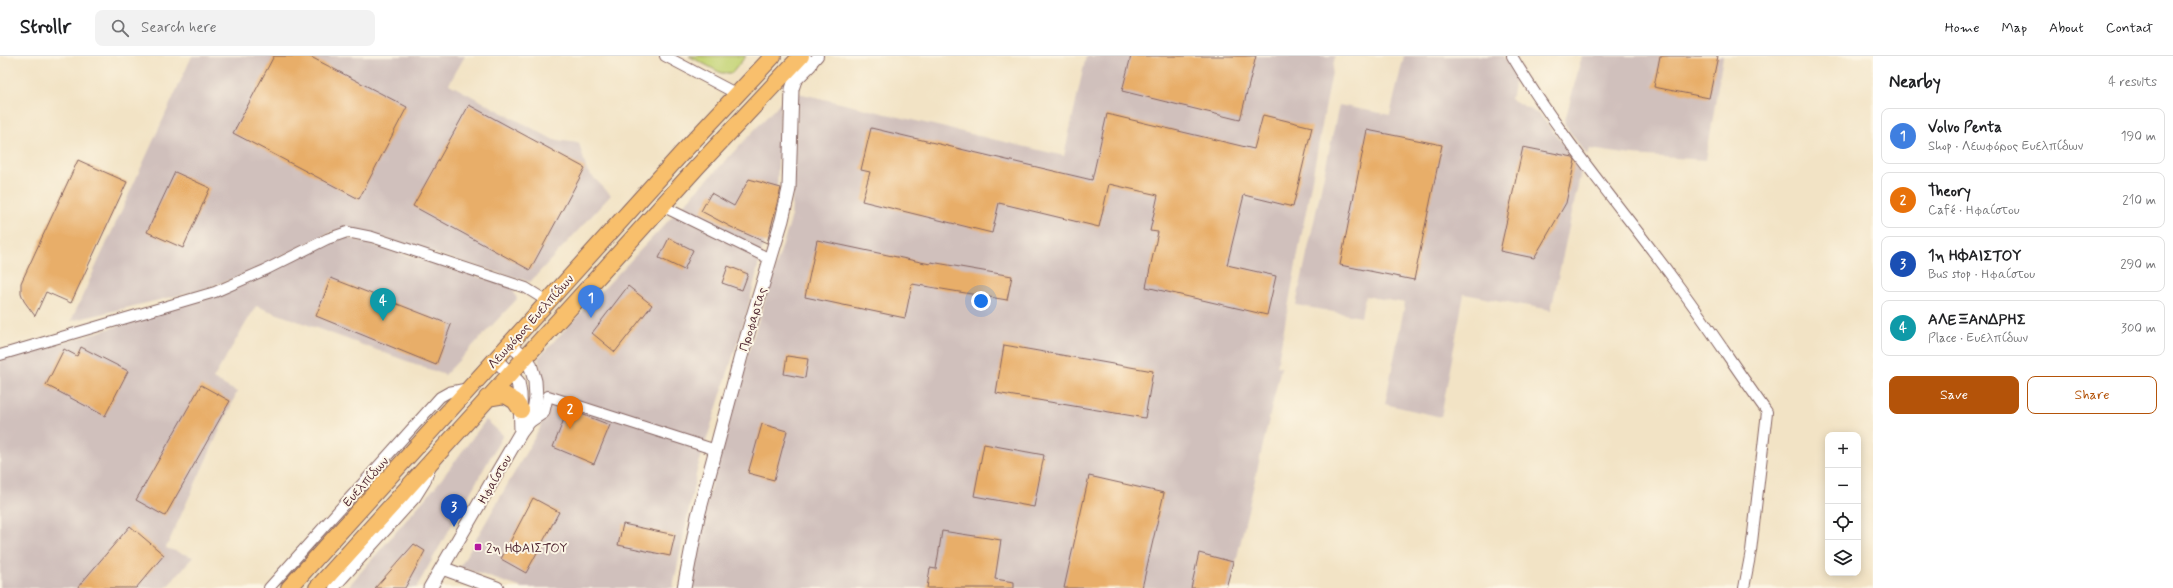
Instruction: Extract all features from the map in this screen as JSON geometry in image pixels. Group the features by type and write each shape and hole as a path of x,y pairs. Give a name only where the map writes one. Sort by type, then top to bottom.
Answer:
{"main road":[{"name":"Λεωφόρος Ευελπίδων","path":"289,588 508,344 773,56"},
{"name":"Λεωφόρος Ευελπίδων","path":"317,588 662,206 808,58"},
{"path":"487,398 505,395 515,401 524,422"}],"street":[{"path":"665,56 737,94"},
{"path":"1512,56 1529,85 1580,159 1675,281 1767,412 1751,551 1744,588"},
{"name":"Προφαρτας","path":"684,588 698,516 789,189 792,84 808,58"},
{"path":"662,206 770,259"},
{"path":"0,355 215,292 265,270 327,239 346,232 372,237 526,288 547,302"},
{"name":"Ηφαίστου","path":"430,588 524,422 533,416 536,398 535,381 532,369 525,357 508,344"},
{"path":"495,359 518,382 524,422 544,413 548,396 716,450"},
{"name":"Ευελπίδων","path":"270,588 440,397 449,392 469,388"},
{"path":"334,588 415,498 426,482 434,457"},
{"path":"442,568 497,588"}],"shaded area":[{"path":"192,56 465,56 449,84 554,140 579,143 587,171 611,195 530,282 363,232 343,230 333,231 246,274 201,290 71,321"},
{"path":"1086,56 1335,56 1277,366 1281,367 1230,588 689,588 702,518 742,372 791,219 798,93 1064,156"},
{"path":"1404,56 1503,56 1516,77 1511,99 1540,115 1582,167 1551,310 1464,294 1441,417 1385,404 1405,303 1365,296 1361,317 1296,305 1339,105 1390,115"},
{"path":"1582,56 1723,56 1706,160 1632,155 1590,149 1587,155 1564,124"},
{"path":"781,102 777,187 747,312 697,470 673,588 522,588 460,567 540,428 546,396 538,358"},
{"path":"346,237 512,287 517,299 445,375 256,306 213,379 237,392 166,548 193,557 166,588 0,588 0,360 44,349 220,294 333,241"},
{"path":"486,420 503,435 416,588 347,588 436,486"}],"green space":[{"path":"689,56 746,56 732,73 721,73"}],"building":[{"path":"274,56 309,56 407,107 359,199 233,133"},
{"path":"1131,56 1256,56 1240,120 1122,91"},
{"path":"1660,56 1718,56 1709,98 1654,87"},
{"path":"469,105 585,168 530,270 413,206"},
{"path":"1107,114 1254,149 1263,115 1312,127 1293,207 1244,195 1227,265 1276,276 1267,315 1146,287 1158,232 1150,231 1158,195 1109,184 1099,227 999,203 992,233 862,201 870,172 861,170 871,128 1092,180"},
{"path":"1367,130 1442,145 1414,280 1340,265"},
{"path":"1523,147 1573,157 1575,160 1566,203 1534,258 1500,251"},
{"path":"78,160 127,182 71,303 46,292 35,316 24,301 21,293 21,283"},
{"path":"175,172 210,188 183,248 147,232"},
{"path":"749,179 781,188 767,243 731,227 701,211 711,193 734,206"},
{"path":"669,238 693,250 684,270 659,258"},
{"path":"817,240 930,264 931,262 1012,276 1007,300 912,284 905,318 805,297"},
{"path":"728,266 748,274 742,290 722,283"},
{"path":"331,278 451,325 436,365 316,316"},
{"path":"628,286 652,305 615,352 592,333"},
{"path":"1004,345 1153,371 1145,418 996,393"},
{"path":"81,347 128,371 105,416 46,385 64,349 77,356"},
{"path":"787,356 808,359 805,378 784,374"},
{"path":"201,385 230,401 165,516 136,500"},
{"path":"568,409 610,425 594,464 553,447"},
{"path":"762,424 787,431 774,480 748,473"},
{"path":"984,444 1044,455 1034,507 974,496"},
{"path":"1089,476 1164,493 1142,588 1064,588"},
{"path":"533,498 559,512 526,573 501,559"},
{"path":"623,524 675,535 670,556 618,545"},
{"path":"130,526 164,555 136,588 77,588"},
{"path":"942,531 1001,540 995,579 1014,582 1014,588 927,588 930,568 936,569"},
{"path":"414,544 425,551 405,588 375,588"},
{"path":"1199,553 1233,562 1226,588 1191,588"}],"place":[{"name":"Volvo Penta","path":"591,318"},
{"name":"ΑΛΕΞΑΝΔΡΗΣ","path":"383,321"},
{"name":"Theory","path":"570,429"},
{"name":"1η ΗΦΑΙΣΤΟΥ","path":"454,527"},
{"name":"2η ΗΦΑΙΣΤΟΥ","path":"478,547"}]}
